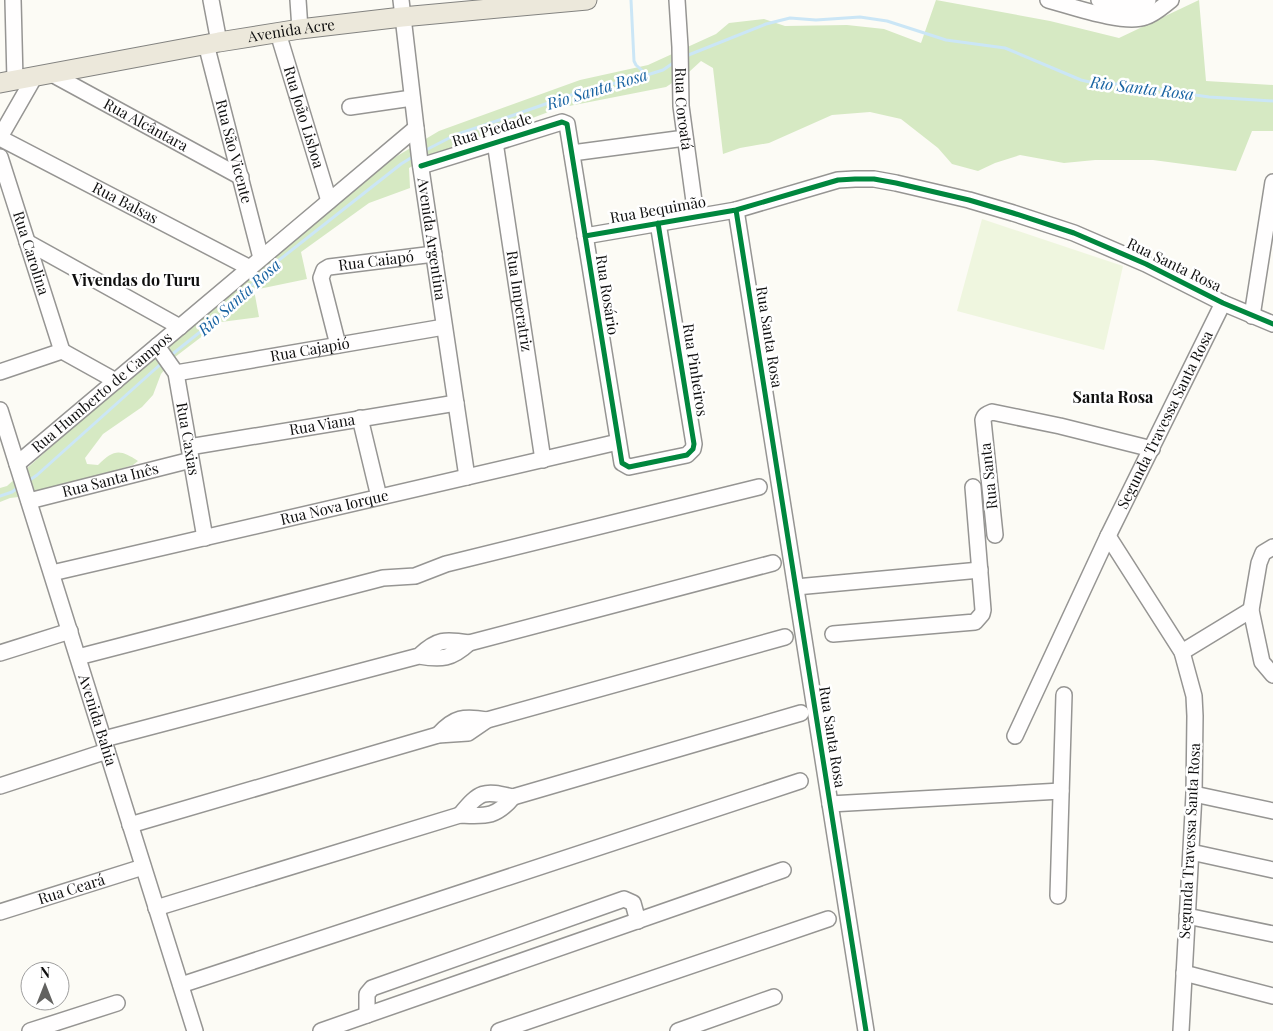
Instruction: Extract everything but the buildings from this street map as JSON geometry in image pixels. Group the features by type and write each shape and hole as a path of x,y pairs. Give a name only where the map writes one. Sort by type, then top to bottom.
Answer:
{"main road":[{"name":"Avenida Acre","path":"8,81 402,9 586,0"}],"street":[{"path":"8,81 13,0"},
{"name":"Rua São Vicente","path":"211,0 213,43 241,177 255,263"},
{"path":"298,0 300,29"},
{"name":"Rua Coroatá","path":"677,0 681,106 696,216"},
{"path":"1048,0 1130,20 1154,13 1171,0"},
{"path":"1104,1 1137,6 1148,0"},
{"name":"Avenida Argentina","path":"402,9 420,164 467,477"},
{"name":"Rua João Lisboa","path":"278,33 328,201"},
{"path":"0,137 43,75"},
{"name":"Rua Alcântara","path":"43,75 241,177"},
{"path":"350,107 412,98"},
{"name":"Rua Piedade","path":"420,164 562,122 567,124 568,127"},
{"name":"Rua Rosário","path":"568,127 618,442 622,463 625,466"},
{"name":"Rua Humberto de Campos","path":"19,469 116,381 160,348 180,327 328,201 416,134"},
{"name":"Rua Balsas","path":"0,137 255,263"},
{"path":"572,153 685,138"},
{"name":"Rua Imperatriz","path":"495,142 543,460"},
{"name":"Rua Carolina","path":"0,156 62,352"},
{"name":"Rua Santa Rosa","path":"866,1031 736,210 838,180 855,178 896,183 969,200 1074,234 1146,264 1222,304 1273,324"},
{"path":"1252,316 1273,182"},
{"name":"Rua Bequimão","path":"585,236 736,210"},
{"name":"Rua Pinheiros","path":"625,466 629,467 687,455 693,449 683,372 658,223"},
{"path":"27,242 180,327"},
{"name":"Rua Caiapó","path":"338,345 321,278 322,273 329,267 434,254"},
{"name":"Segunda Travessa Santa Rosa","path":"1015,736 1108,536 1222,304"},
{"name":"Rua Cajapió","path":"175,370 444,327"},
{"name":"Rua Caxias","path":"160,348 175,370 205,538"},
{"path":"0,372 62,352 116,381"},
{"name":"Rua Viana","path":"190,454 360,418 456,403"},
{"name":"Avenida Bahia","path":"0,410 70,631 82,655 107,742 135,823 143,867 161,906 185,984 195,1031"},
{"name":"Rua Santa","path":"995,535 984,416 992,412 1060,426 1152,449"},
{"path":"360,418 379,498"},
{"name":"Rua Nova Iorque","path":"52,574 618,442"},
{"name":"Rua Santa Inês","path":"28,497 190,454"},
{"path":"82,655 383,578 415,576 446,564 759,487"},
{"path":"833,634 975,622 983,610 973,487"},
{"name":"Segunda Travessa Santa Rosa","path":"1108,536 1182,652 1189,674 1195,710 1194,794 1180,1031"},
{"path":"1273,547 1263,553 1259,563 1251,610 1262,662 1273,674"},
{"path":"0,786 107,742 419,656 447,657 456,654 469,643 773,563"},
{"path":"796,587 980,570"},
{"path":"1182,652 1251,610"},
{"path":"0,653 70,631"},
{"path":"135,823 438,735 453,721 464,718 487,720 785,637"},
{"path":"1058,896 1064,695"},
{"path":"460,815 472,800 488,792 513,797 801,713"},
{"path":"185,984 800,781"},
{"path":"830,804 1061,791"},
{"path":"1194,794 1273,811"},
{"path":"161,906 460,815 487,816 506,806 513,797"},
{"path":"1191,852 1273,870"},
{"name":"Rua Ceará","path":"0,912 143,867"},
{"path":"321,1031 783,870"},
{"path":"367,1015 367,994 372,988 615,902 624,899 633,903 638,921"},
{"path":"1187,916 1273,934"},
{"path":"499,1031 828,919"},
{"path":"1184,973 1273,996"},
{"path":"678,1031 774,997"},
{"path":"30,1031 117,1003"}],"green space":[{"path":"936,0 1050,21 1119,38 1199,0 1206,81 1273,85 1273,131 1252,131 1236,171 1153,160 1095,160 1064,163 1020,155 978,171 952,164 938,148 901,119 870,112 832,115 769,143 740,148 723,154 713,68 701,61 689,72 666,87 559,108 426,158 409,168 410,188 369,203 301,252 307,279 254,290 259,317 221,322 175,357 161,374 153,395 142,407 103,434 85,458 87,464 98,465 108,456 117,452 126,454 138,461 133,465 36,495 10,498 0,502 0,488 7,486 151,358 382,165 439,131 580,80 648,65 716,34 729,23 764,19 785,26 847,25 884,29 921,43"},
{"path":"982,219 1123,266 1104,350 957,311"}],"waterway":[{"path":"631,0 634,61 647,75"},
{"name":"Rio Santa Rosa","path":"686,56 766,24 790,18 816,20 860,17 887,21 946,40 1005,48 1081,80 1098,84 1133,84 1209,97 1273,101"},
{"name":"Rio Santa Rosa","path":"424,151 455,135 580,92 663,70 676,61"},
{"name":"Rio Santa Rosa","path":"170,356 220,316 269,268 401,164 414,156"},
{"name":"Rio Santa Rosa","path":"27,482 163,362"},
{"name":"Rio Santa Rosa","path":"0,496 12,492 20,486"}],"cycle path":[{"path":"421,166 562,122 567,124 622,463 629,467 687,455 693,449 694,444 658,223"},
{"path":"585,236 736,210 838,180 874,179 969,200 1074,233 1146,264 1223,303 1273,324"},
{"path":"736,210 866,1031"}],"district":[{"name":"Vivendas do Turu","path":"136,280"},
{"name":"Santa Rosa","path":"1113,397"}]}
